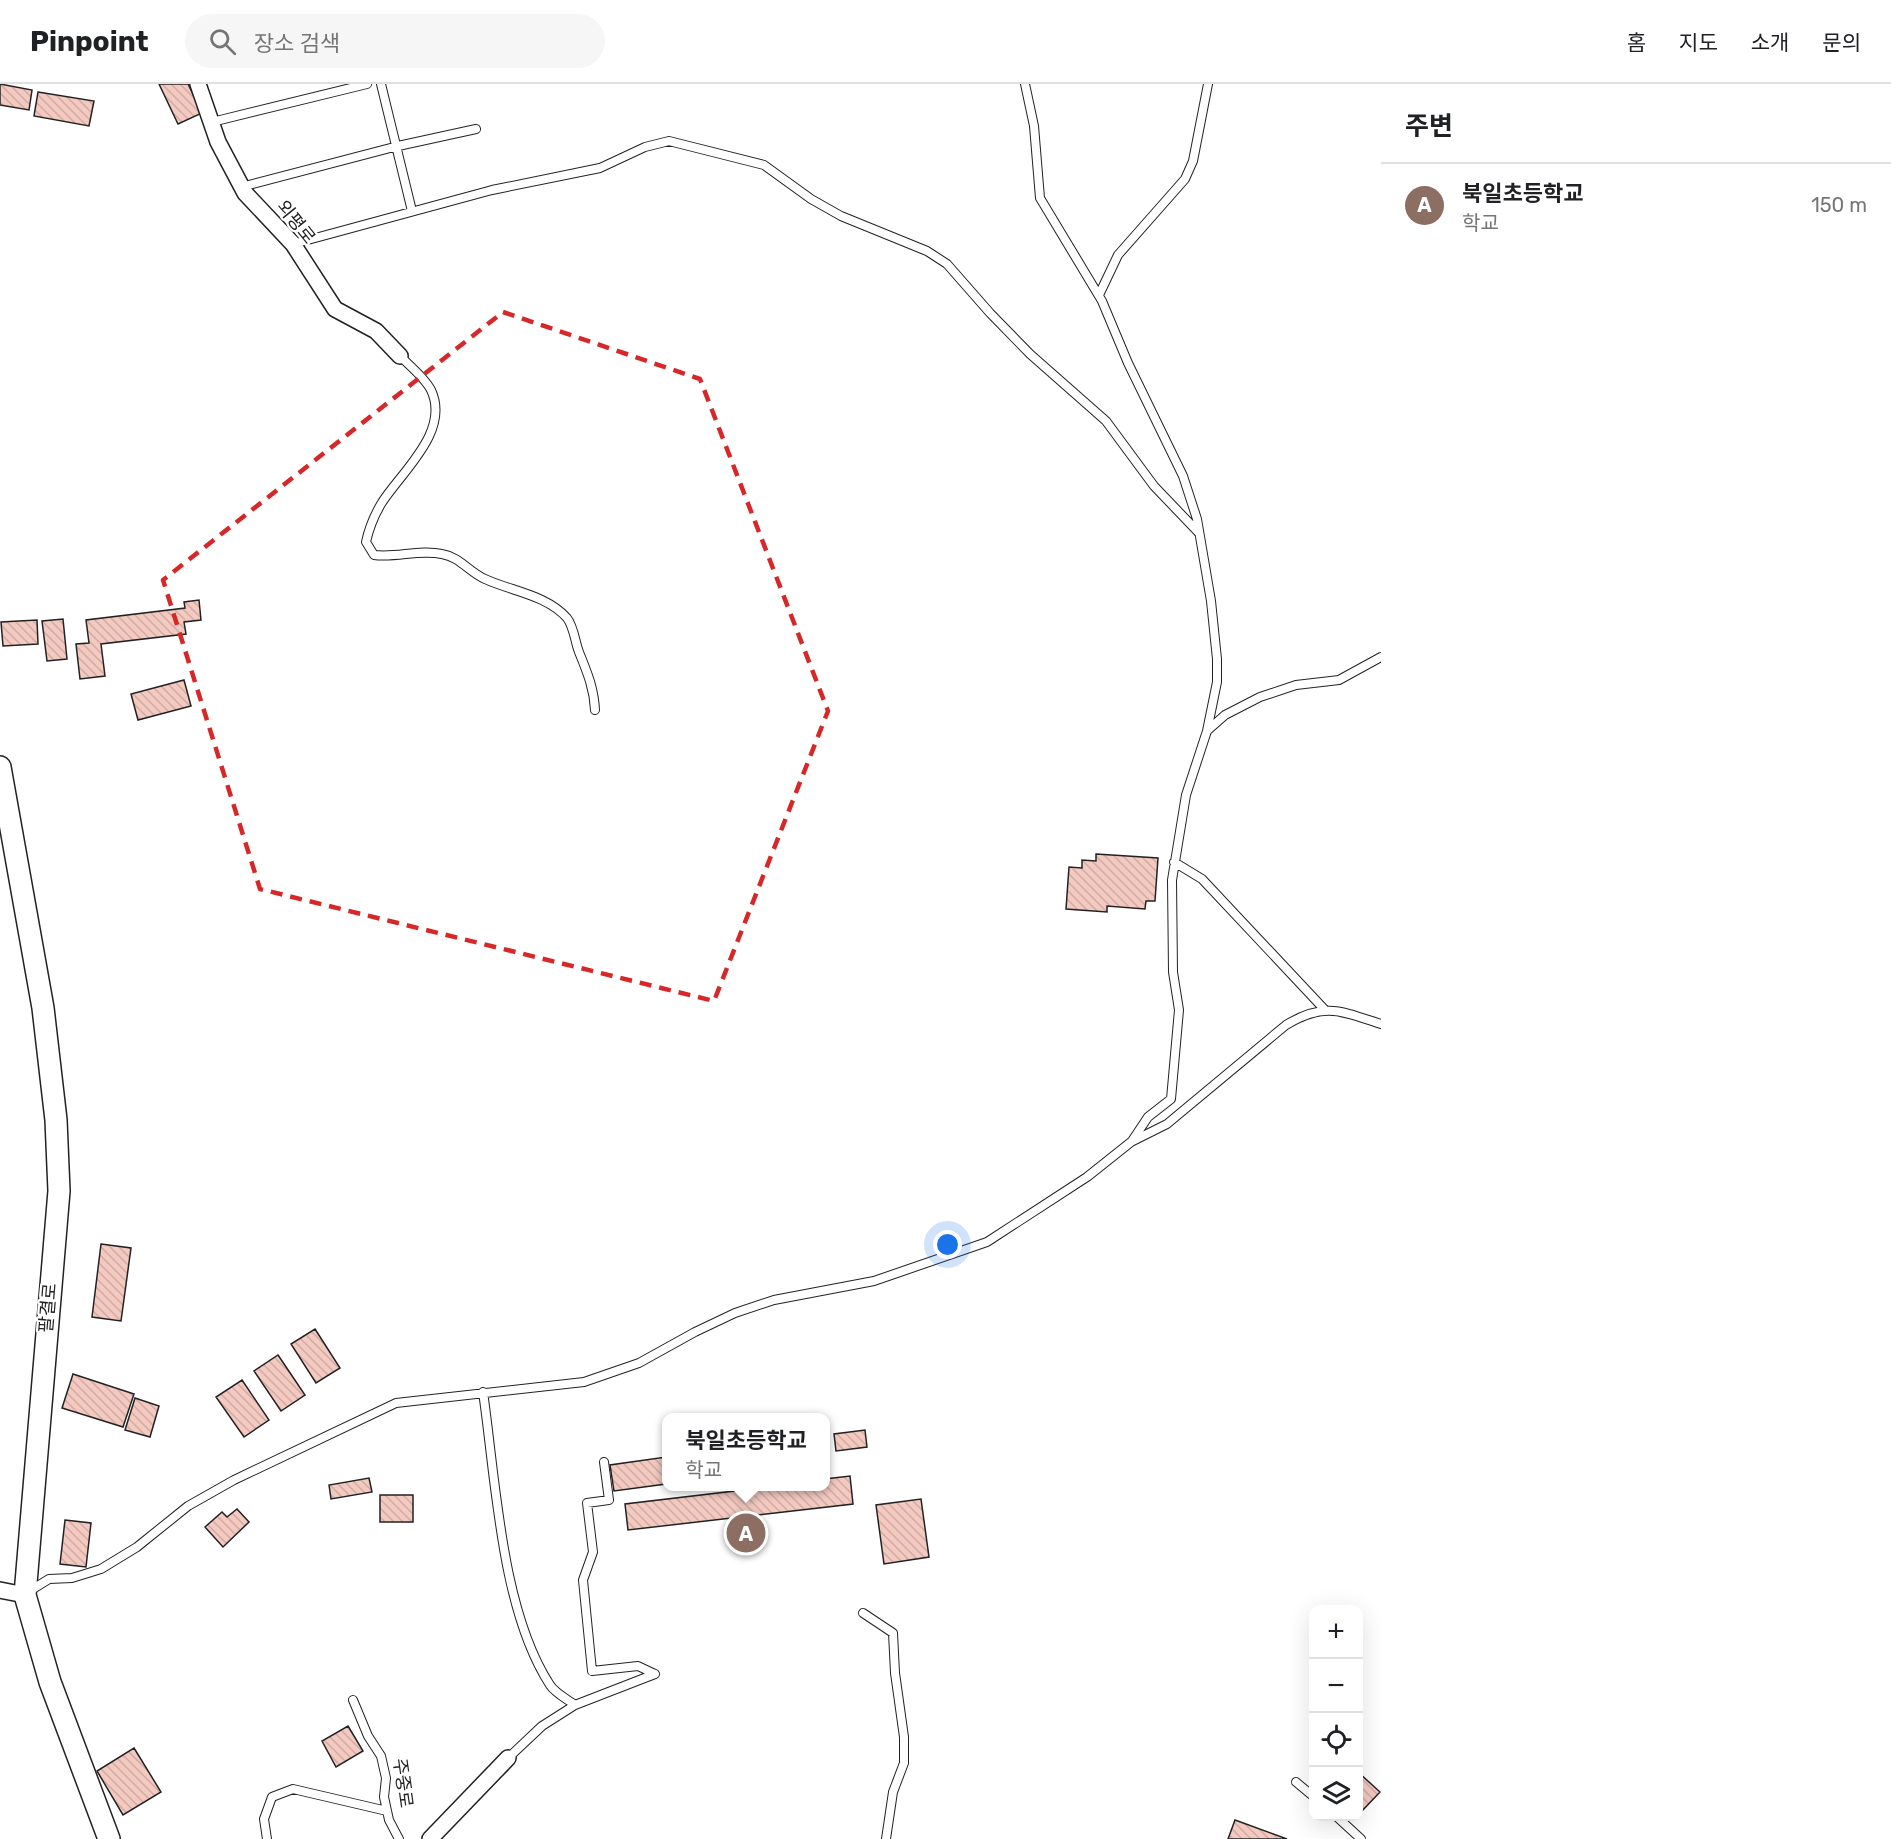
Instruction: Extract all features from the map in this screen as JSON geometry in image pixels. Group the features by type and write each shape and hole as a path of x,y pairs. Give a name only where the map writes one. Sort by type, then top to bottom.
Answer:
{"street":[{"name":"외평로","path":"198,84 241,187 293,244 335,309 376,331 400,356"},
{"name":"팔결로","path":"0,767 43,1008 56,1120 59,1191 25,1595 50,1682 109,1839"},
{"path":"0,1590 25,1595"},
{"path":"430,1839 508,1758"}],"lane":[{"path":"212,122 367,84"},
{"path":"381,84 398,146 412,211"},
{"path":"1025,84 1034,126 1040,198 1099,295 1128,363 1183,476 1200,534 1217,659 1217,682 1207,731 1186,795 1174,862 1171,920 1173,972 1179,1010 1171,1099 1148,1118 1131,1142"},
{"path":"1099,295 1118,255 1185,179 1193,161 1208,84"},
{"path":"241,187 398,146 476,129"},
{"path":"293,244 492,190 600,168 645,147 669,141 764,165 811,199 841,216 927,250 947,264 990,314 1022,346 1106,421 1154,486 1200,534"},
{"path":"400,356 431,390 434,417 429,434 413,463 381,504 370,524 366,542 374,555 443,554 463,561 487,580 536,597 555,608 568,619 589,674 595,710"},
{"path":"1207,731 1225,715 1260,697 1296,685 1339,680 1381,657"},
{"path":"1174,862 1202,879 1325,1010"},
{"path":"25,1595 49,1579 72,1578 101,1569 137,1547 188,1506 234,1480 396,1403 584,1382 639,1363 735,1313 774,1300 874,1281 987,1242 1087,1177 1131,1142 1167,1124 1286,1025 1305,1013 1325,1010 1345,1012 1381,1024"},
{"path":"483,1392 507,1567 519,1614 551,1687 575,1705"},
{"path":"508,1758 542,1726 575,1705 654,1674 638,1666 592,1671 583,1580 592,1552 587,1503 609,1500 604,1462"},
{"path":"863,1613 893,1633 895,1673 904,1737 904,1763 893,1792 886,1839"},
{"name":"주중로","path":"353,1700 368,1736 381,1756 386,1778 384,1797 387,1811 399,1839"},
{"path":"1296,1782 1309,1793"},
{"path":"267,1839 264,1819 272,1797 293,1789 387,1811"},
{"path":"1341,1821 1361,1839"}],"highlighted area":[{"path":"503,312 700,379 828,711 714,1001 260,889 163,580"}],"building":[{"path":"0,84 32,90 29,110 0,105"},
{"path":"159,84 188,84 202,113 178,124"},
{"path":"38,92 94,101 89,126 34,116"},
{"path":"199,600 201,620 184,622 186,634 101,644 105,676 80,679 76,644 89,643 86,620 185,608 184,602"},
{"path":"63,619 67,659 47,661 42,621"},
{"path":"37,620 38,644 3,646 1,622"},
{"path":"184,680 191,706 138,720 131,694"},
{"path":"1096,854 1158,858 1155,901 1146,901 1145,909 1107,906 1107,912 1066,909 1069,867 1082,868 1082,860 1096,861"},
{"path":"101,1244 131,1248 121,1321 92,1317"},
{"path":"315,1329 340,1368 316,1383 291,1344"},
{"path":"278,1355 305,1395 281,1411 254,1371"},
{"path":"73,1374 134,1394 123,1427 62,1408"},
{"path":"242,1380 269,1420 244,1437 216,1397"},
{"path":"135,1398 159,1406 150,1437 125,1430"},
{"path":"865,1430 867,1447 836,1451 834,1434"},
{"path":"662,1458 662,1485 614,1491 610,1465"},
{"path":"850,1476 853,1504 628,1530 625,1504 735,1491 830,1491 830,1478"},
{"path":"369,1478 372,1492 331,1499 329,1485"},
{"path":"380,1495 413,1495 413,1522 380,1522"},
{"path":"921,1499 929,1557 884,1564 876,1505"},
{"path":"237,1509 249,1522 223,1547 205,1527 222,1512 227,1517"},
{"path":"65,1520 91,1523 86,1567 60,1564"},
{"path":"348,1726 363,1751 336,1767 322,1741"},
{"path":"134,1748 161,1792 123,1815 97,1771"},
{"path":"1363,1777 1380,1792 1363,1810"},
{"path":"1235,1820 1287,1839 1228,1839"}],"place":[{"name":"북일초등학교","path":"746,1533"}]}
